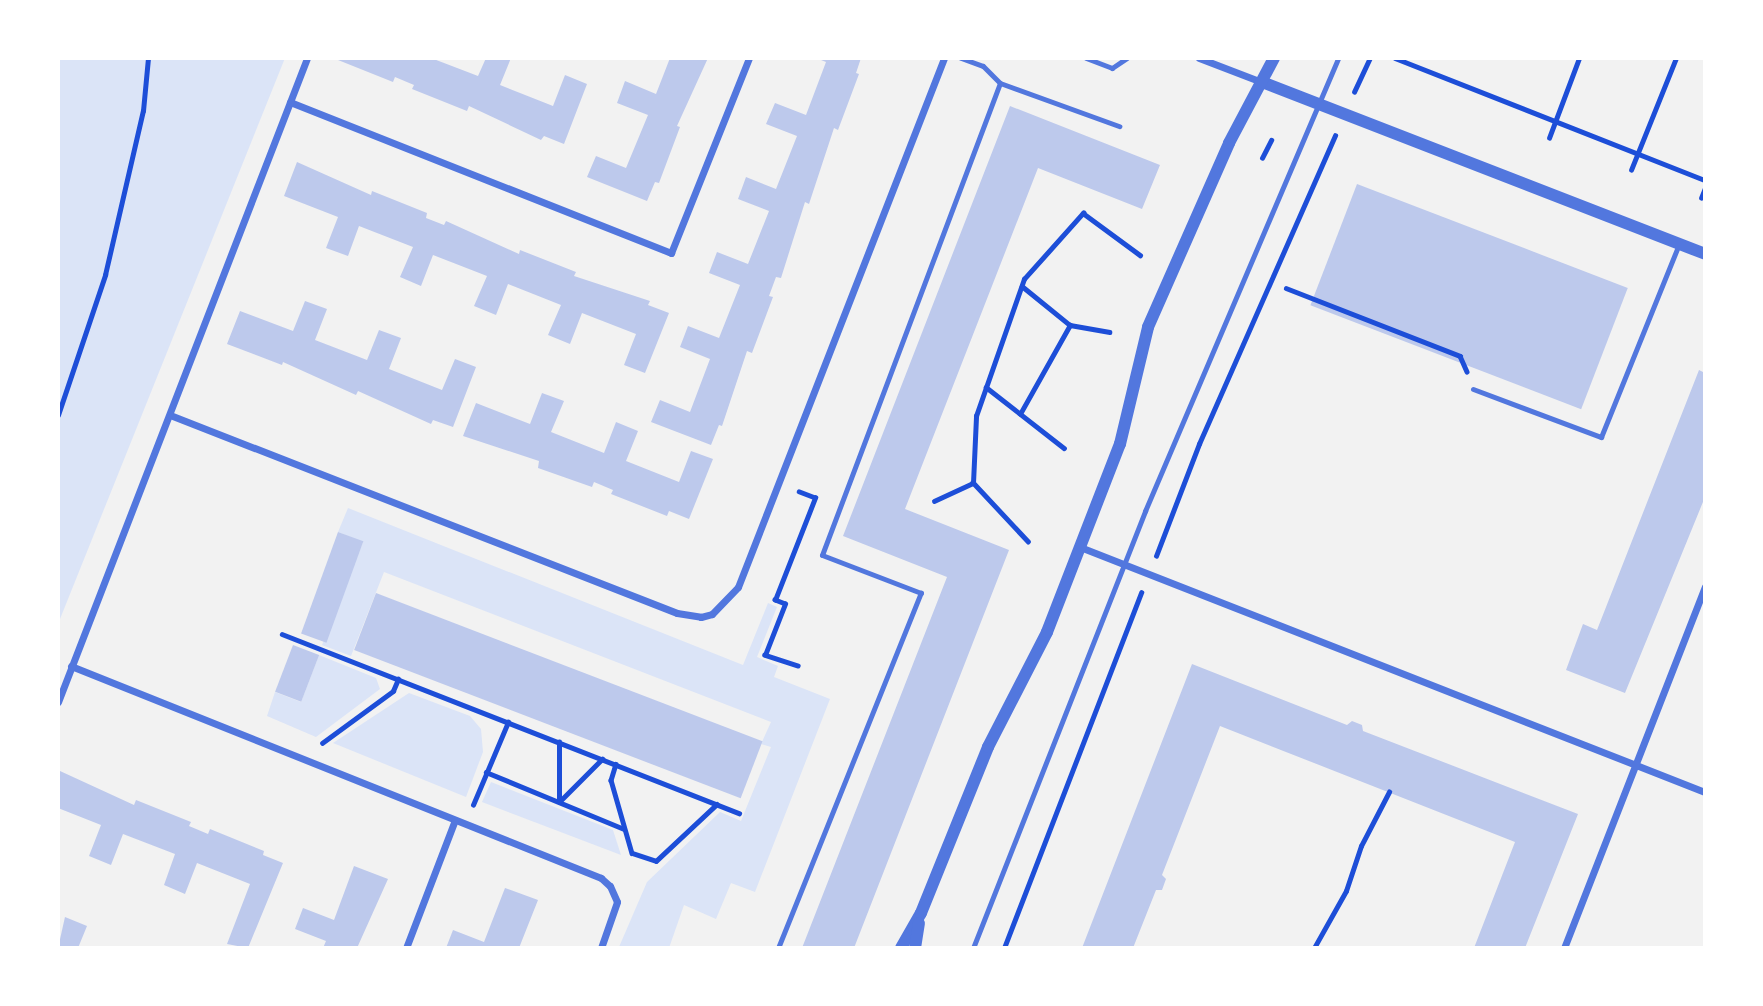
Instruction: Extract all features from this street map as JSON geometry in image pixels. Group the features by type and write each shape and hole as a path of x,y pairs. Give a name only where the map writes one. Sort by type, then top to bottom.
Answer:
{"street":[{"path":"58,702 307,58"},
{"path":"290,102 671,253 749,58"},
{"path":"170,415 688,617 712,614 731,598 944,58"},
{"path":"1199,58 1705,254"},
{"path":"901,948 921,913 988,747 1047,632 1119,444 1148,327 1229,143 1274,58"},
{"path":"1080,547 1705,792"},
{"path":"1564,948 1705,586"},
{"path":"71,666 454,822 601,878 610,886 617,902 601,948"},
{"path":"406,948 454,822"},
{"path":"915,948 921,913"}],"lane":[{"path":"961,58 983,66 1000,83 1119,126"},
{"path":"1086,58 1112,68 1127,58"},
{"path":"973,948 1124,564 1338,58"},
{"path":"778,948 920,593 822,555 1000,83"},
{"path":"1473,389 1601,437 1679,244"}],"path":[{"path":"58,415 105,275 143,111 148,58"},
{"path":"1004,948 1199,444 1370,58"},
{"path":"1395,58 1705,180"},
{"path":"1549,138 1579,58"},
{"path":"1631,170 1675,58"},
{"path":"1262,158 1271,140"},
{"path":"1701,198 1705,188"},
{"path":"1028,541 973,483 976,416 1022,286 1083,213 1140,255"},
{"path":"1022,286 1070,325 1109,332"},
{"path":"1286,288 1460,356 1473,389"},
{"path":"1020,414 1070,325"},
{"path":"986,387 1064,448"},
{"path":"934,501 973,483"},
{"path":"778,484 815,498 775,600 785,604 765,655 798,666"},
{"path":"282,634 739,813"},
{"path":"299,759 393,691 398,679"},
{"path":"464,826 508,722"},
{"path":"559,742 559,802"},
{"path":"559,802 602,759"},
{"path":"616,764 611,780 632,853 656,861 717,804"},
{"path":"486,772 625,829"},
{"path":"1314,948 1346,891 1361,846 1389,792"}],"shaded area":[{"path":"58,58 285,58 58,624"},
{"path":"348,508 743,665 768,603 777,607 757,657 778,666 774,677 830,699 755,892 731,883 716,919 684,905 669,948 619,947 647,882 720,812 741,821 771,747 761,744 771,722 384,572 351,656 322,645 363,542 338,532"},
{"path":"319,655 376,678 380,689 316,737 267,716 275,692 301,702"},
{"path":"409,693 470,716 481,729 483,752 466,797 333,743"},
{"path":"491,782 613,830 621,855 482,802"}],"building":[{"path":"333,58 431,58 478,76 486,58 511,58 500,85 553,106 565,75 587,84 564,144 544,136 541,140 469,106 467,111 412,89 414,85 395,77 393,82"},
{"path":"670,58 708,58 677,126 680,127 659,183 655,182 647,201 587,177 596,156 626,168 648,115 617,103 625,81 656,94"},
{"path":"816,58 861,58 856,73 859,74 838,130 834,128 809,204 805,202 781,278 776,277 769,296 773,297 752,353 747,351 722,426 719,425 711,445 651,422 660,400 690,412 710,359 680,347 688,326 719,338 740,285 709,273 717,252 748,264 769,211 738,199 746,177 776,189 797,136 766,124 775,103 806,115 826,62"},
{"path":"1010,106 1160,165 1142,209 1038,168 905,509 1009,550 854,948 802,948 947,577 843,536"},
{"path":"297,162 371,195 372,191 427,213 426,218 444,225 446,221 519,254 520,250 576,272 574,276 650,301 648,305 669,313 645,373 624,365 636,334 582,313 570,344 548,335 561,305 508,284 496,315 474,306 487,276 433,255 421,286 400,277 413,247 359,226 348,256 326,248 338,217 284,196"},
{"path":"1357,184 1628,288 1581,409 1310,305"},
{"path":"305,301 327,309 315,340 367,360 379,330 401,338 389,369 442,390 455,359 476,367 453,427 433,420 431,424 358,391 356,395 283,362 282,365 227,344 240,311 293,331"},
{"path":"1699,370 1705,373 1705,497 1625,693 1566,670 1583,624 1597,630"},
{"path":"542,393 564,401 551,432 604,453 616,422 638,431 626,461 679,482 691,451 713,459 689,519 669,511 667,516 611,494 613,490 594,482 592,487 538,468 539,461 463,436 476,403 530,424"},
{"path":"338,532 363,541 326,643 301,633"},
{"path":"376,593 763,741 741,798 354,650"},
{"path":"293,645 319,655 301,702 275,692"},
{"path":"1192,664 1347,725 1352,721 1362,725 1363,731 1578,814 1525,948 1474,948 1515,842 1220,726 1162,875 1166,879 1162,890 1156,890 1133,948 1082,948"},
{"path":"60,771 134,805 136,800 191,822 189,826 208,834 210,829 264,851 263,855 283,863 248,948 227,944 250,884 197,863 185,894 164,885 175,854 123,834 111,865 89,856 101,825 58,808"},
{"path":"354,866 388,879 357,948 323,948 326,941 295,929 303,908 334,920"},
{"path":"505,888 538,900 519,948 446,948 453,930 484,942"},
{"path":"65,917 87,926 78,948 58,948"}]}
